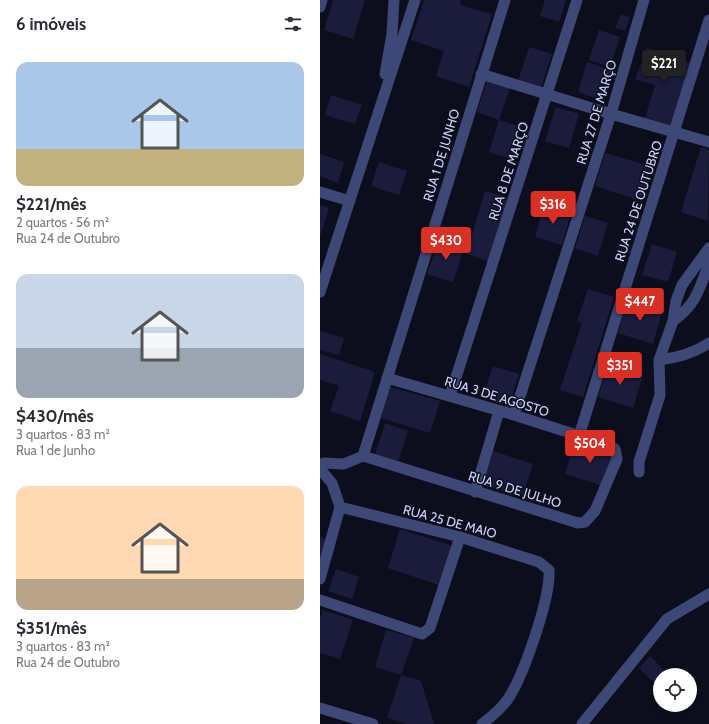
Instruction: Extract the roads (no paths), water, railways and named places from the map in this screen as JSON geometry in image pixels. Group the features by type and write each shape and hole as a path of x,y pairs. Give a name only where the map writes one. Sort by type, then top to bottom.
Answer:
{"street":[{"path":"320,7 322,0"},
{"path":"379,110 392,34 394,0"},
{"path":"320,292 415,0"},
{"name":"RUA 1 DE JUNHO","path":"363,456 505,0"},
{"name":"RUA 8 DE MARÇO","path":"450,396 548,95 577,0"},
{"name":"RUA 27 DE MARÇO","path":"514,415 611,114 644,0"},
{"name":"RUA 24 DE OUTUBRO","path":"578,436 709,20"},
{"path":"481,74 709,142"},
{"path":"320,192 350,201"},
{"path":"639,472 639,462 660,395 659,360 673,321 676,301 682,285 709,248"},
{"path":"673,321 684,313 696,299 709,263"},
{"path":"659,360 685,355 700,349 709,343"},
{"name":"RUA 3 DE AGOSTO","path":"387,378 514,415 608,445 615,449 617,454"},
{"path":"475,492 499,411"},
{"name":"RUA 9 DE JULHO","path":"363,456 578,523 585,522 595,511 615,464 617,454"},
{"path":"320,465 324,463 344,464 363,456"},
{"path":"320,469 332,483 340,507 320,579"},
{"name":"RUA 25 DE MAIO","path":"340,507 460,537 539,562 549,570 549,587 526,662 505,703 482,724"},
{"path":"320,600 422,634 430,628 460,537"},
{"path":"582,724 668,619 709,594"},
{"path":"320,708 373,724"}]}
